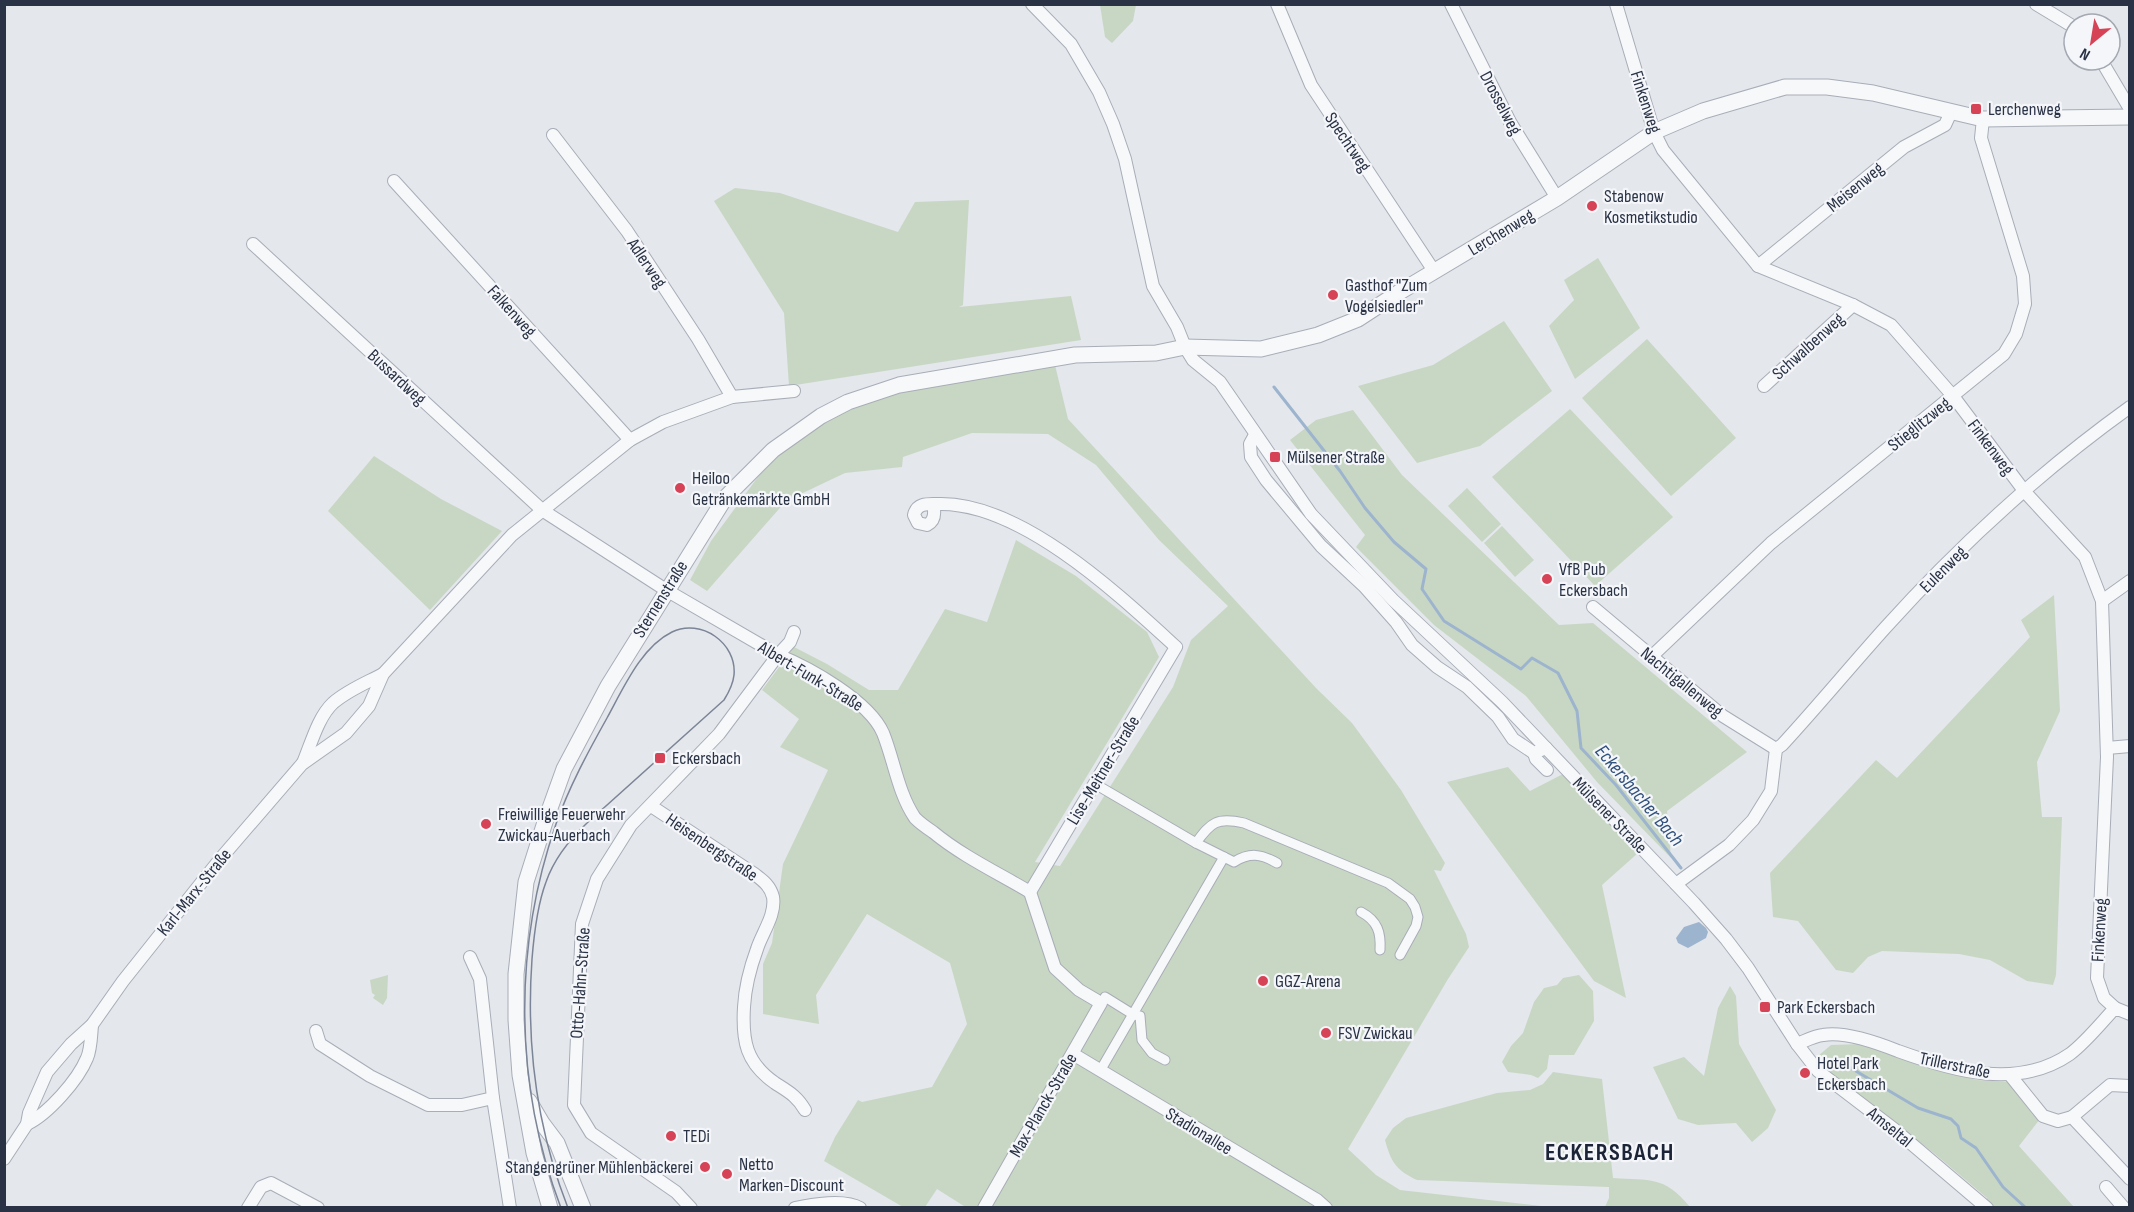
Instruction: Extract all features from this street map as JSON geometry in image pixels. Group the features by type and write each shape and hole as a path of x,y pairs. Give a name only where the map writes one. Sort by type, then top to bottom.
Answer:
{"street":[{"name":"Mülsener Straße","path":"1032,4 1071,44 1099,92 1125,159 1153,286 1193,360 1220,382 1311,514 1393,600 1502,702 1540,750 1676,884 1726,939 1748,968 1797,1044"},
{"name":"Spechtweg","path":"1277,4 1311,85 1434,271"},
{"name":"Drosselweg","path":"1451,4 1510,122 1557,198"},
{"name":"Finkenweg","path":"1616,4 1654,132 1663,150 1758,266 1853,305 1891,325 1953,396 2025,492 2085,557 2102,601 2107,748 2097,978 2104,998 2115,1008"},
{"path":"2036,4 2062,20"},
{"path":"2108,72 2130,109"},
{"name":"Lerchenweg","path":"1185,347 1261,350 1318,335 1358,319 1557,198 1654,132 1703,111 1785,87 1827,87 1874,93 1983,119 2130,117"},
{"name":"Meisenweg","path":"1758,266 1904,147 1945,125 1951,112"},
{"name":"Stieglitzweg","path":"1651,657 1771,543 2004,354 2016,334 2025,304 2023,276 1981,138 1983,119"},
{"name":"Adlerweg","path":"553,135 627,231 698,339 732,397"},
{"name":"Falkenweg","path":"394,181 630,440"},
{"name":"Bussardweg","path":"253,244 542,510"},
{"name":"Schwalbenweg","path":"1764,386 1853,305"},
{"name":"Sternenstraße","path":"550,1208 534,1153 520,1076 516,1020 516,974 526,882 564,769 608,686 724,498 773,450 821,416 848,402 899,386 1075,355 1156,353 1185,347"},
{"name":"Karl-Marx-Straße","path":"4,1159 27,1124 46,1072 71,1044 93,1025 123,981 214,866 302,764 346,733 369,706 383,674 512,535 630,440 663,422 732,397 794,391"},
{"name":"Eulenweg","path":"1776,749 1813,711 1886,627 1962,549 2025,492 2130,407"},
{"path":"1255,435 1250,444 1251,457 1266,480 1321,546 1364,586 1396,622 1412,645 1437,667 1467,687 1498,717 1513,739 1540,750 1536,759 1547,770"},
{"name":"Lise-Meitner-Straße","path":"933,504 974,508 1042,539 1113,589 1176,647 1030,892"},
{"name":"Albert-Funk-Straße","path":"542,510 666,590 857,700 872,714 882,731 907,803 916,819 943,841 1030,892"},
{"path":"2102,601 2130,580"},
{"name":"Nachtigallenweg","path":"1593,607 1723,716 1776,749"},
{"name":"Otto-Hahn-Straße","path":"691,1208 676,1192 591,1133 574,1105 582,924 597,879 631,825 719,734 790,642 794,632"},
{"name":"Karl-Marx-Straße","path":"302,764 332,704 383,674"},
{"path":"2107,748 2130,747"},
{"path":"1676,884 1729,845 1753,820 1771,791 1776,749"},
{"path":"1095,784 1196,843 1234,862 1250,854 1260,855 1277,863"},
{"name":"Heisenbergstraße","path":"651,806 768,885 773,898 772,914 749,972 744,1005 743,1036 752,1060 761,1073 799,1098 805,1110"},
{"path":"1196,843 1210,825 1223,820 1231,820 1244,823 1388,883 1410,899 1418,917 1411,936 1400,954"},
{"path":"1100,1071 1224,857"},
{"path":"1030,892 1055,968 1079,990 1140,1016 1142,1019 1141,1034 1146,1046 1152,1053 1165,1060"},
{"path":"1361,912 1369,916 1380,931 1380,950"},
{"path":"470,957 480,979 493,1098 510,1208"},
{"name":"Max-Planck-Straße","path":"984,1208 1103,1000"},
{"path":"2115,1008 2130,1014"},
{"name":"Trillerstraße","path":"1797,1044 1824,1034 1863,1038 1923,1060 1977,1073 2010,1075 2039,1071 2070,1054 2115,1008"},
{"name":"Karl-Marx-Straße","path":"27,1124 39,1119 70,1085 87,1058 93,1025"},
{"path":"316,1031 320,1044 331,1052 370,1076 428,1105 462,1105 493,1098"},
{"name":"Amseltal","path":"1797,1044 1818,1071 1894,1129 1987,1208"},
{"name":"Stadionallee","path":"1073,1054 1317,1200 1326,1208"},
{"path":"2010,1075 2043,1116 2058,1121 2073,1117 2110,1085 2130,1086"},
{"name":"Sternenstraße","path":"520,1076 532,1107 557,1143 583,1208"},
{"path":"2073,1117 2130,1179"},
{"path":"248,1208 261,1186 271,1183 318,1208"},
{"path":"2106,1187 2124,1208"},
{"path":"795,1208 811,1204 854,1204 860,1208"}],"green space":[{"path":"1100,5 1136,5 1133,21 1112,43 1105,37"},
{"path":"735,188 780,193 898,232 915,202 969,200 963,305 959,307 1071,296 1081,340 789,386 784,313 714,201"},
{"path":"1598,258 1640,328 1575,379 1549,326 1574,300 1564,280"},
{"path":"1504,321 1552,391 1480,446 1417,463 1358,386 1433,365"},
{"path":"1647,339 1736,438 1671,496 1582,398"},
{"path":"1055,365 1068,419 1316,688 1352,723 1401,790 1445,863 1441,871 1434,870 1466,934 1469,947 1348,1149 1376,1175 1400,1190 1550,1207 967,1208 937,1189 925,1207 903,1207 824,1161 835,1137 858,1100 862,1102 932,1087 967,1024 950,963 867,914 816,995 819,1024 763,1014 763,964 772,943 783,864 828,770 780,747 799,719 762,690 794,647 869,690 898,690 945,609 987,622 1016,540 1076,576 1147,632 1159,657 1035,862 1060,866 1173,687 1191,640 1228,606 1159,540 1096,465 1048,434 972,433 903,457 902,467 845,473 786,501 707,591 690,580 711,541 763,470 776,455 826,420 855,405 915,389"},
{"path":"1570,409 1673,517 1595,586 1492,477"},
{"path":"1353,410 1402,475 1559,625 1593,623 1747,752 1667,811 1671,858 1597,782 1526,696 1434,625 1356,547 1365,535 1290,440 1316,420"},
{"path":"374,456 441,499 502,531 430,610 328,511"},
{"path":"1467,488 1501,524 1482,542 1448,506"},
{"path":"1502,526 1534,560 1515,577 1484,543"},
{"path":"2054,595 2060,711 2037,762 2042,817 2062,817 2056,975 2053,985 2027,981 1990,960 1959,954 1882,951 1868,957 1853,973 1836,970 1798,921 1773,917 1770,873 1876,760 1897,778 2030,637 2021,620"},
{"path":"1508,767 1530,791 1563,774 1638,853 1602,885 1626,998 1594,981 1447,782"},
{"path":"388,975 387,998 383,1005 373,998 375,995 372,993 370,980"},
{"path":"1579,975 1593,991 1594,1021 1574,1055 1549,1055 1547,1069 1538,1078 1508,1072 1502,1062 1511,1046 1523,1033 1534,1002 1544,988 1557,985 1563,978"},
{"path":"1730,986 1736,996 1739,1044 1776,1110 1768,1128 1752,1142 1736,1123 1698,1125 1678,1119 1653,1067 1684,1057 1704,1076 1718,1008"},
{"path":"1862,1044 1919,1065 1977,1080 2010,1082 2040,1119 2019,1146 2074,1207 1982,1207 1987,1198 1935,1154 1822,1067 1818,1056 1831,1045"},
{"path":"1553,1072 1602,1079 1613,1178 1647,1180 1664,1185 1672,1189 1690,1207 1605,1207 1609,1198 1609,1187 1417,1180 1399,1169 1392,1160 1385,1140 1393,1128 1406,1118 1497,1093 1530,1090 1543,1084"}],"water":[{"path":"1699,922 1708,932 1706,938 1688,948 1678,943 1676,938 1684,927"}],"waterway":[{"name":"Eckersbacher Bach","path":"1274,387 1340,471 1365,508 1394,542 1426,569 1422,589 1444,621 1521,669 1532,658 1558,673 1577,711 1581,748 1616,785 1681,868"},
{"name":"Eckersbacher Bach","path":"1839,1061 1918,1108 1951,1119 1958,1126 1961,1138 1976,1148 2003,1187 2026,1208"}],"tram line":[{"path":"561,1208 534,1114 527,1065 526,968 532,919 542,871 561,810 626,682 642,658 661,639 672,632 694,628 715,636 730,653 734,675 728,694 574,836 549,874 538,910 531,991 536,1085 548,1148 568,1208"}],"place":[{"name":"Lerchenweg","path":"1976,109"},
{"name":"Stabenow Kosmetikstudio","path":"1592,206"},
{"name":"Gasthof \"Zum Vogelsiedler\"","path":"1333,295"},
{"name":"Mülsener Straße","path":"1275,457"},
{"name":"Heiloo Getränkemärkte GmbH","path":"680,488"},
{"name":"VfB Pub Eckersbach","path":"1547,579"},
{"name":"Eckersbach","path":"660,758"},
{"name":"Freiwillige Feuerwehr Zwickau-Auerbach","path":"486,824"},
{"name":"GGZ-Arena","path":"1263,981"},
{"name":"Park Eckersbach","path":"1765,1007"},
{"name":"FSV Zwickau","path":"1326,1033"},
{"name":"Hotel Park Eckersbach","path":"1805,1073"},
{"name":"TEDi","path":"671,1136"},
{"name":"Stangengrüner Mühlenbäckerei","path":"705,1167"},
{"name":"Netto Marken-Discount","path":"727,1174"}],"district":[{"name":"ECKERSBACH","path":"1610,1152"}]}
